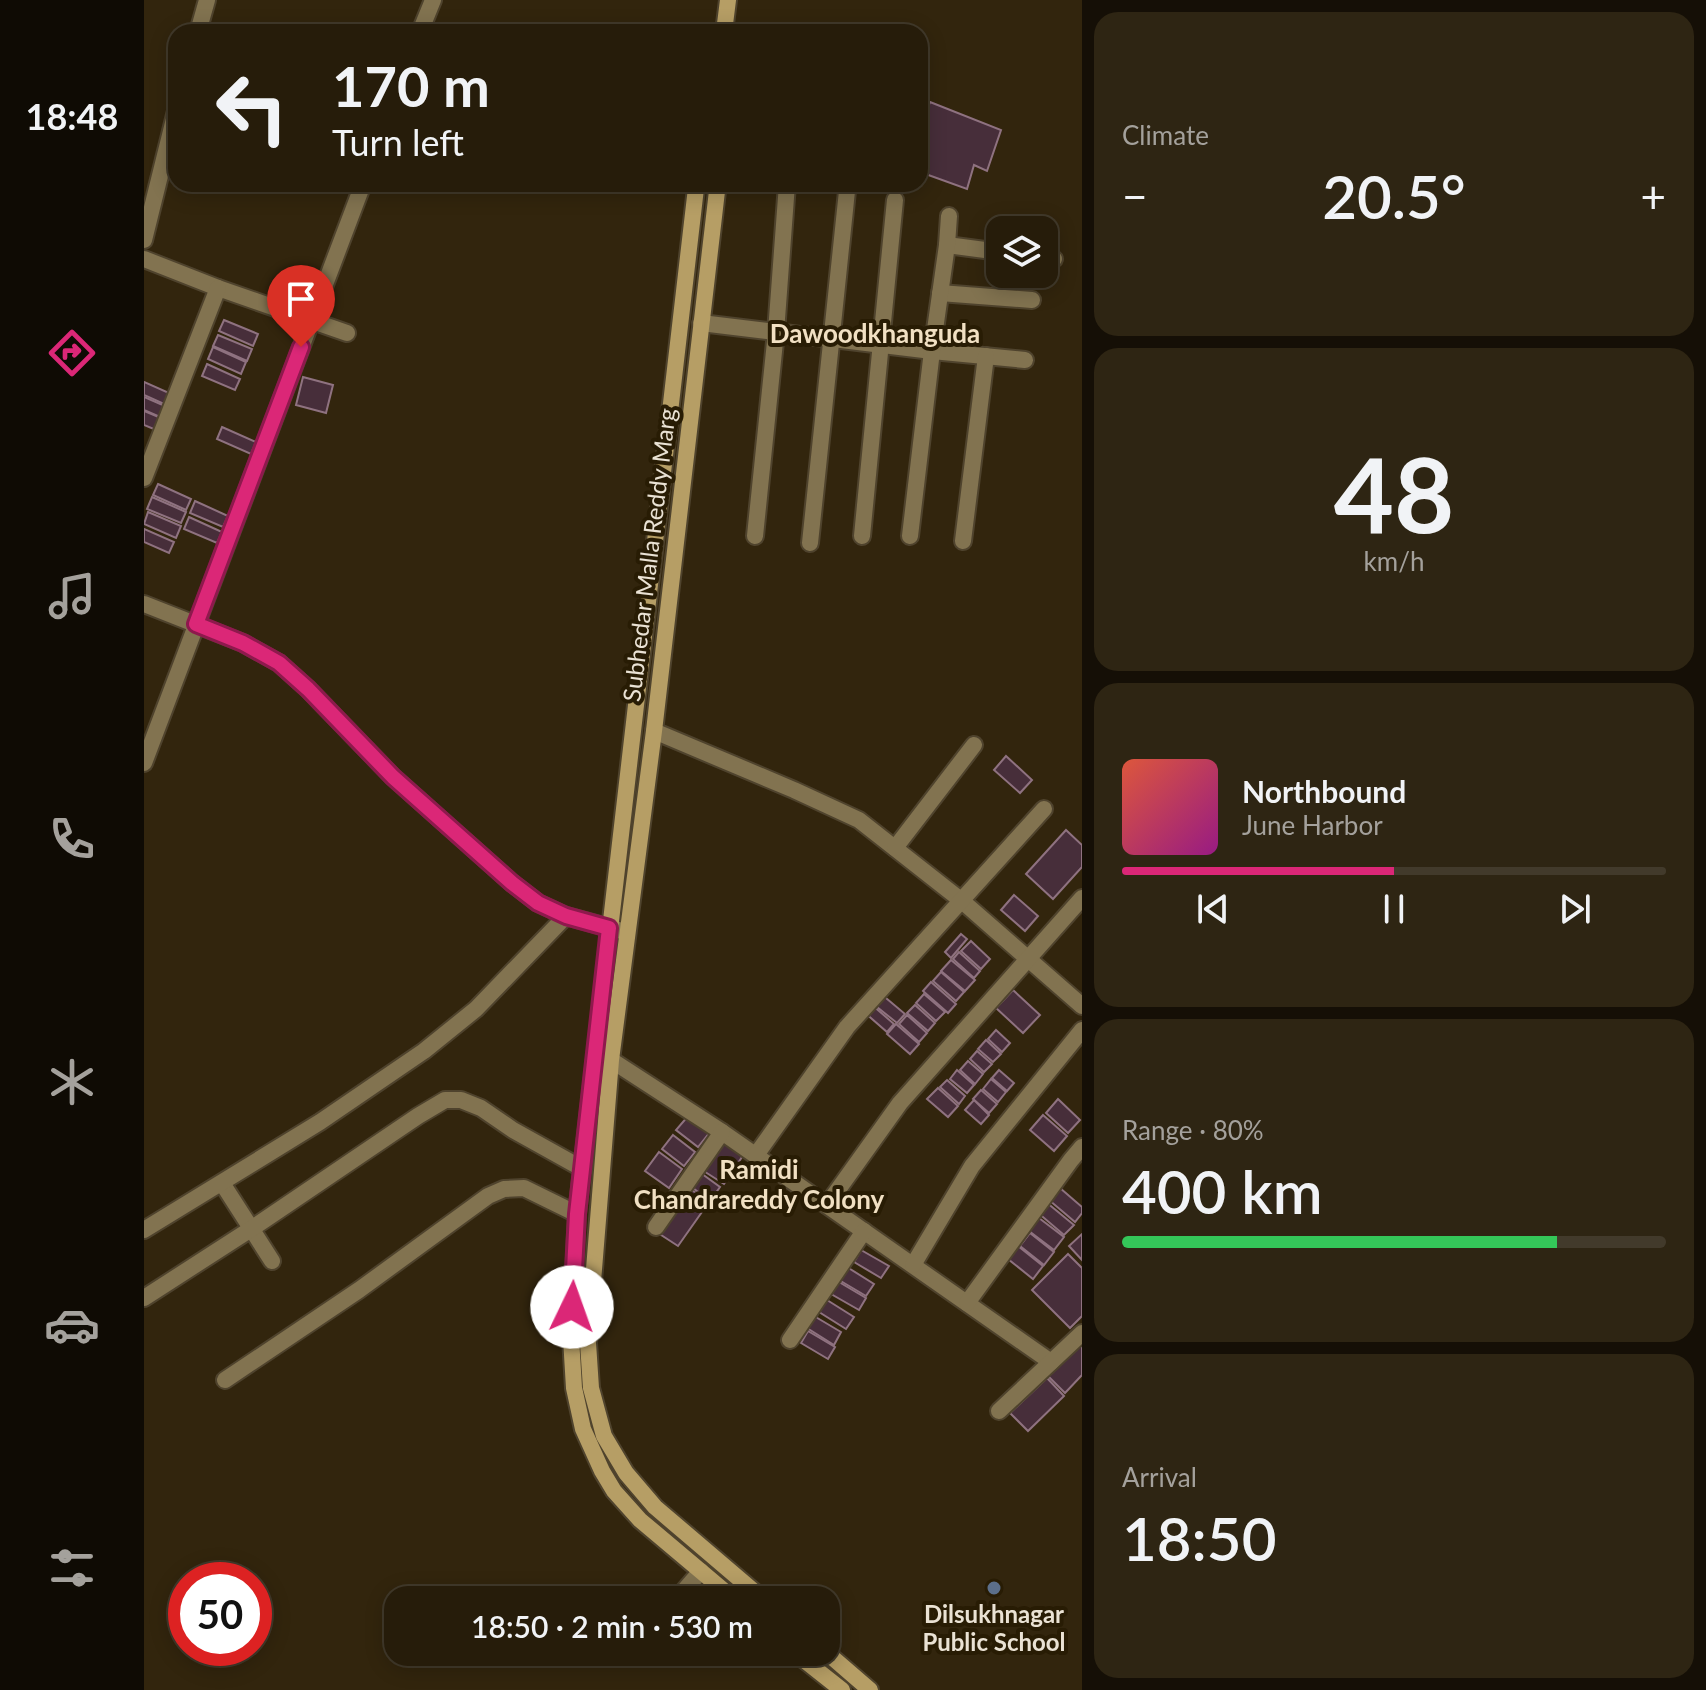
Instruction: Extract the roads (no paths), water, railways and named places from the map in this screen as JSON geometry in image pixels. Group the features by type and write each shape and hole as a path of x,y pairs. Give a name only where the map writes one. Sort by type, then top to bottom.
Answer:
{"main road":[{"path":"725,24 728,0"},
{"name":"Subhedar Malla Reddy Marg","path":"696,192 577,1214 571,1338 574,1388 583,1429 602,1471 614,1491 640,1520 719,1586"},
{"name":"Subhedar Malla Reddy Marg","path":"717,192 654,731 611,1060 588,1343 591,1388 604,1436 626,1473 655,1507 748,1586"},
{"path":"840,1664 870,1690"},
{"path":"812,1666 842,1690"}],"street":[{"path":"200,24 207,0"},
{"path":"423,24 433,0"},
{"path":"144,240 168,143"},
{"path":"144,760 360,192"},
{"path":"755,536 786,192"},
{"path":"810,543 847,192"},
{"path":"862,536 895,200"},
{"path":"910,536 949,216"},
{"path":"947,245 986,250"},
{"path":"144,259 347,333"},
{"path":"144,478 218,288"},
{"path":"940,293 1032,300"},
{"path":"701,323 1025,360"},
{"path":"963,541 986,356"},
{"path":"144,604 243,643 279,663 393,777 512,883 538,903 566,916 628,932"},
{"path":"654,731 859,820 962,901 1082,1006"},
{"path":"895,848 974,745"},
{"path":"756,1155 847,1027 1044,809"},
{"path":"827,1205 900,1103 1082,898"},
{"path":"144,1230 332,1114 424,1051 476,1009 566,916"},
{"path":"913,1265 972,1166 1082,1030"},
{"path":"611,1060 756,1155 1051,1362"},
{"path":"144,1298 445,1100 461,1100 481,1108 513,1130 583,1169"},
{"path":"656,1227 722,1132"},
{"path":"967,1303 1082,1147"},
{"path":"222,1183 272,1261"},
{"path":"225,1380 359,1290 488,1196 504,1189 524,1188 577,1214"},
{"path":"790,1340 864,1231"},
{"path":"999,1411 1082,1333"},
{"path":"688,1586 701,1571"}],"place":[{"name":"Dilsukhnagar Public School","path":"994,1588"}],"district":[{"name":"Dawoodkhanguda","path":"875,334"},
{"name":"Ramidi Chandrareddy Colony","path":"759,1185"}]}
